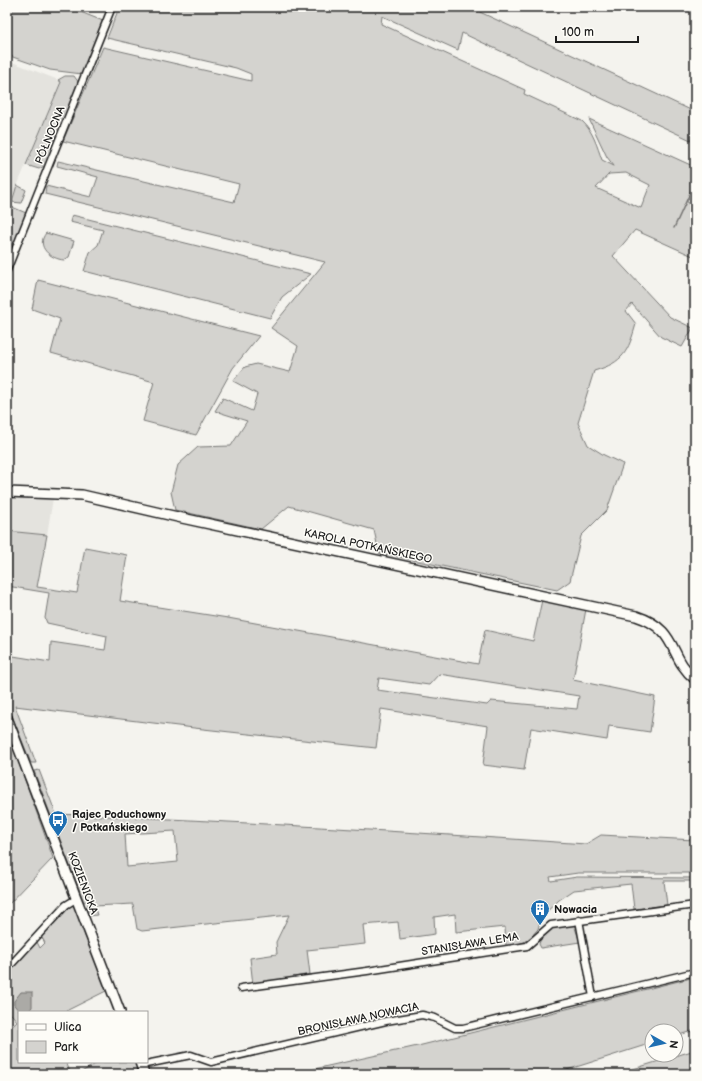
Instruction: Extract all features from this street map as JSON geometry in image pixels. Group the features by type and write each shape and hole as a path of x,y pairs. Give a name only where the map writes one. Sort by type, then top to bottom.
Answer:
{"street":[{"name":"PÓŁNOCNA","path":"7,270 112,7"},
{"name":"KAROLA POTKAŃSKIEGO","path":"7,492 82,495 190,520 636,616 649,621 665,633 684,668 695,678"},
{"name":"KOZIENICKA","path":"7,718 120,1011"},
{"path":"7,969 66,905 76,899"},
{"name":"STANISŁAWA LEMA","path":"241,988 367,971 527,946 551,925 578,920 695,905"},
{"path":"578,920 593,997"},
{"name":"BRONISŁAWA NOWACIA","path":"148,1062 191,1055 211,1062 366,1026 422,1015 434,1018 455,1028 463,1028 695,972"},
{"path":"140,1063 144,1074"}],"shaded area":[{"path":"7,60 61,81 12,198 13,199 7,214"},
{"path":"7,497 53,498 47,535 7,531"},
{"path":"21,992 32,992 32,1007 29,1011 19,1011 14,1005 14,1001"}],"green space":[{"path":"7,7 68,7 103,21 82,74 50,70 7,55"},
{"path":"118,7 469,7 695,112 695,142 462,33 458,50 382,16 381,24 525,90 524,94 582,121 592,134 602,160 614,166 607,157 589,119 695,167 695,200 689,198 687,202 695,206 695,257 635,230 613,256 670,317 693,328 682,347 661,337 632,304 626,311 636,324 627,349 618,360 612,364 594,371 578,423 588,445 623,464 607,510 581,536 570,581 557,590 379,553 374,530 289,506 261,529 175,510 171,492 178,465 198,447 231,446 247,421 215,411 223,398 252,411 257,394 233,381 245,367 256,364 290,372 298,346 271,328 325,262 45,194 46,186 91,197 98,177 57,166 58,161 234,202 239,184 63,141 103,47 251,81 251,74 236,68 107,38 119,8","holes":["626,173 650,185 641,208 596,188 609,174"]},
{"path":"65,76 74,76 79,83 46,165 39,169 26,165 61,82 58,80"},
{"path":"17,185 26,190 21,203 12,202"},
{"path":"10,206 26,213 15,243 13,244 7,242 7,214"},
{"path":"72,215 311,274 282,297 270,318 84,271 90,252 98,245 103,230 70,222"},
{"path":"46,233 74,241 69,257 64,260 59,259 50,255 46,251 42,243"},
{"path":"38,280 259,336 233,368 196,435 143,421 154,382 51,353 60,319 32,309"},
{"path":"7,531 47,535 37,587 77,593 85,547 127,555 120,601 228,618 478,664 485,630 533,641 542,600 586,609 573,680 655,697 650,732 609,726 607,740 531,728 524,770 483,765 488,726 381,709 376,748 15,706 36,763 31,763 7,703 7,655 50,662 51,642 105,650 107,636 47,623 45,618 49,593 7,586","holes":["439,674 579,696 577,709 491,701 487,705 377,690 379,678 429,685"]},
{"path":"7,730 53,858 7,906"},
{"path":"39,770 56,814 321,827 586,844 601,835 695,840 695,873 578,873 550,877 551,881 577,877 695,878 695,881 664,881 667,905 634,909 631,884 574,890 559,900 541,917 538,929 531,937 524,942 506,948 505,927 456,932 455,914 434,917 435,934 400,939 398,922 363,925 365,944 307,950 310,974 253,985 250,958 277,954 276,942 289,915 142,931 137,929 133,904 94,906 97,915 89,916 85,908 88,905 87,901 84,902 34,771","holes":["175,831 178,862 127,867 125,834"]},
{"path":"72,905 76,905 85,936 103,977 106,991 66,1011 18,1011 18,1063 66,1063 71,1074 7,1074 7,1030 17,1021 7,1009 7,973 37,942 40,948 45,943 41,936"},
{"path":"574,925 580,942 541,948 539,944 541,938 548,931 553,928"},
{"path":"695,977 695,1030 684,1033 684,1023 644,1023 644,1046 554,1074 292,1074 422,1045"},
{"path":"695,1050 695,1071 692,1072 692,1074 617,1074 653,1063 684,1063 684,1053"},
{"path":"97,1063 136,1063 141,1073 78,1074"}],"waterway":[{"path":"674,228 695,182"}],"place":[{"name":"Rajec Poduchowny / Potkańskiego","path":"58,837"},
{"name":"Nowacia","path":"540,926"}]}
